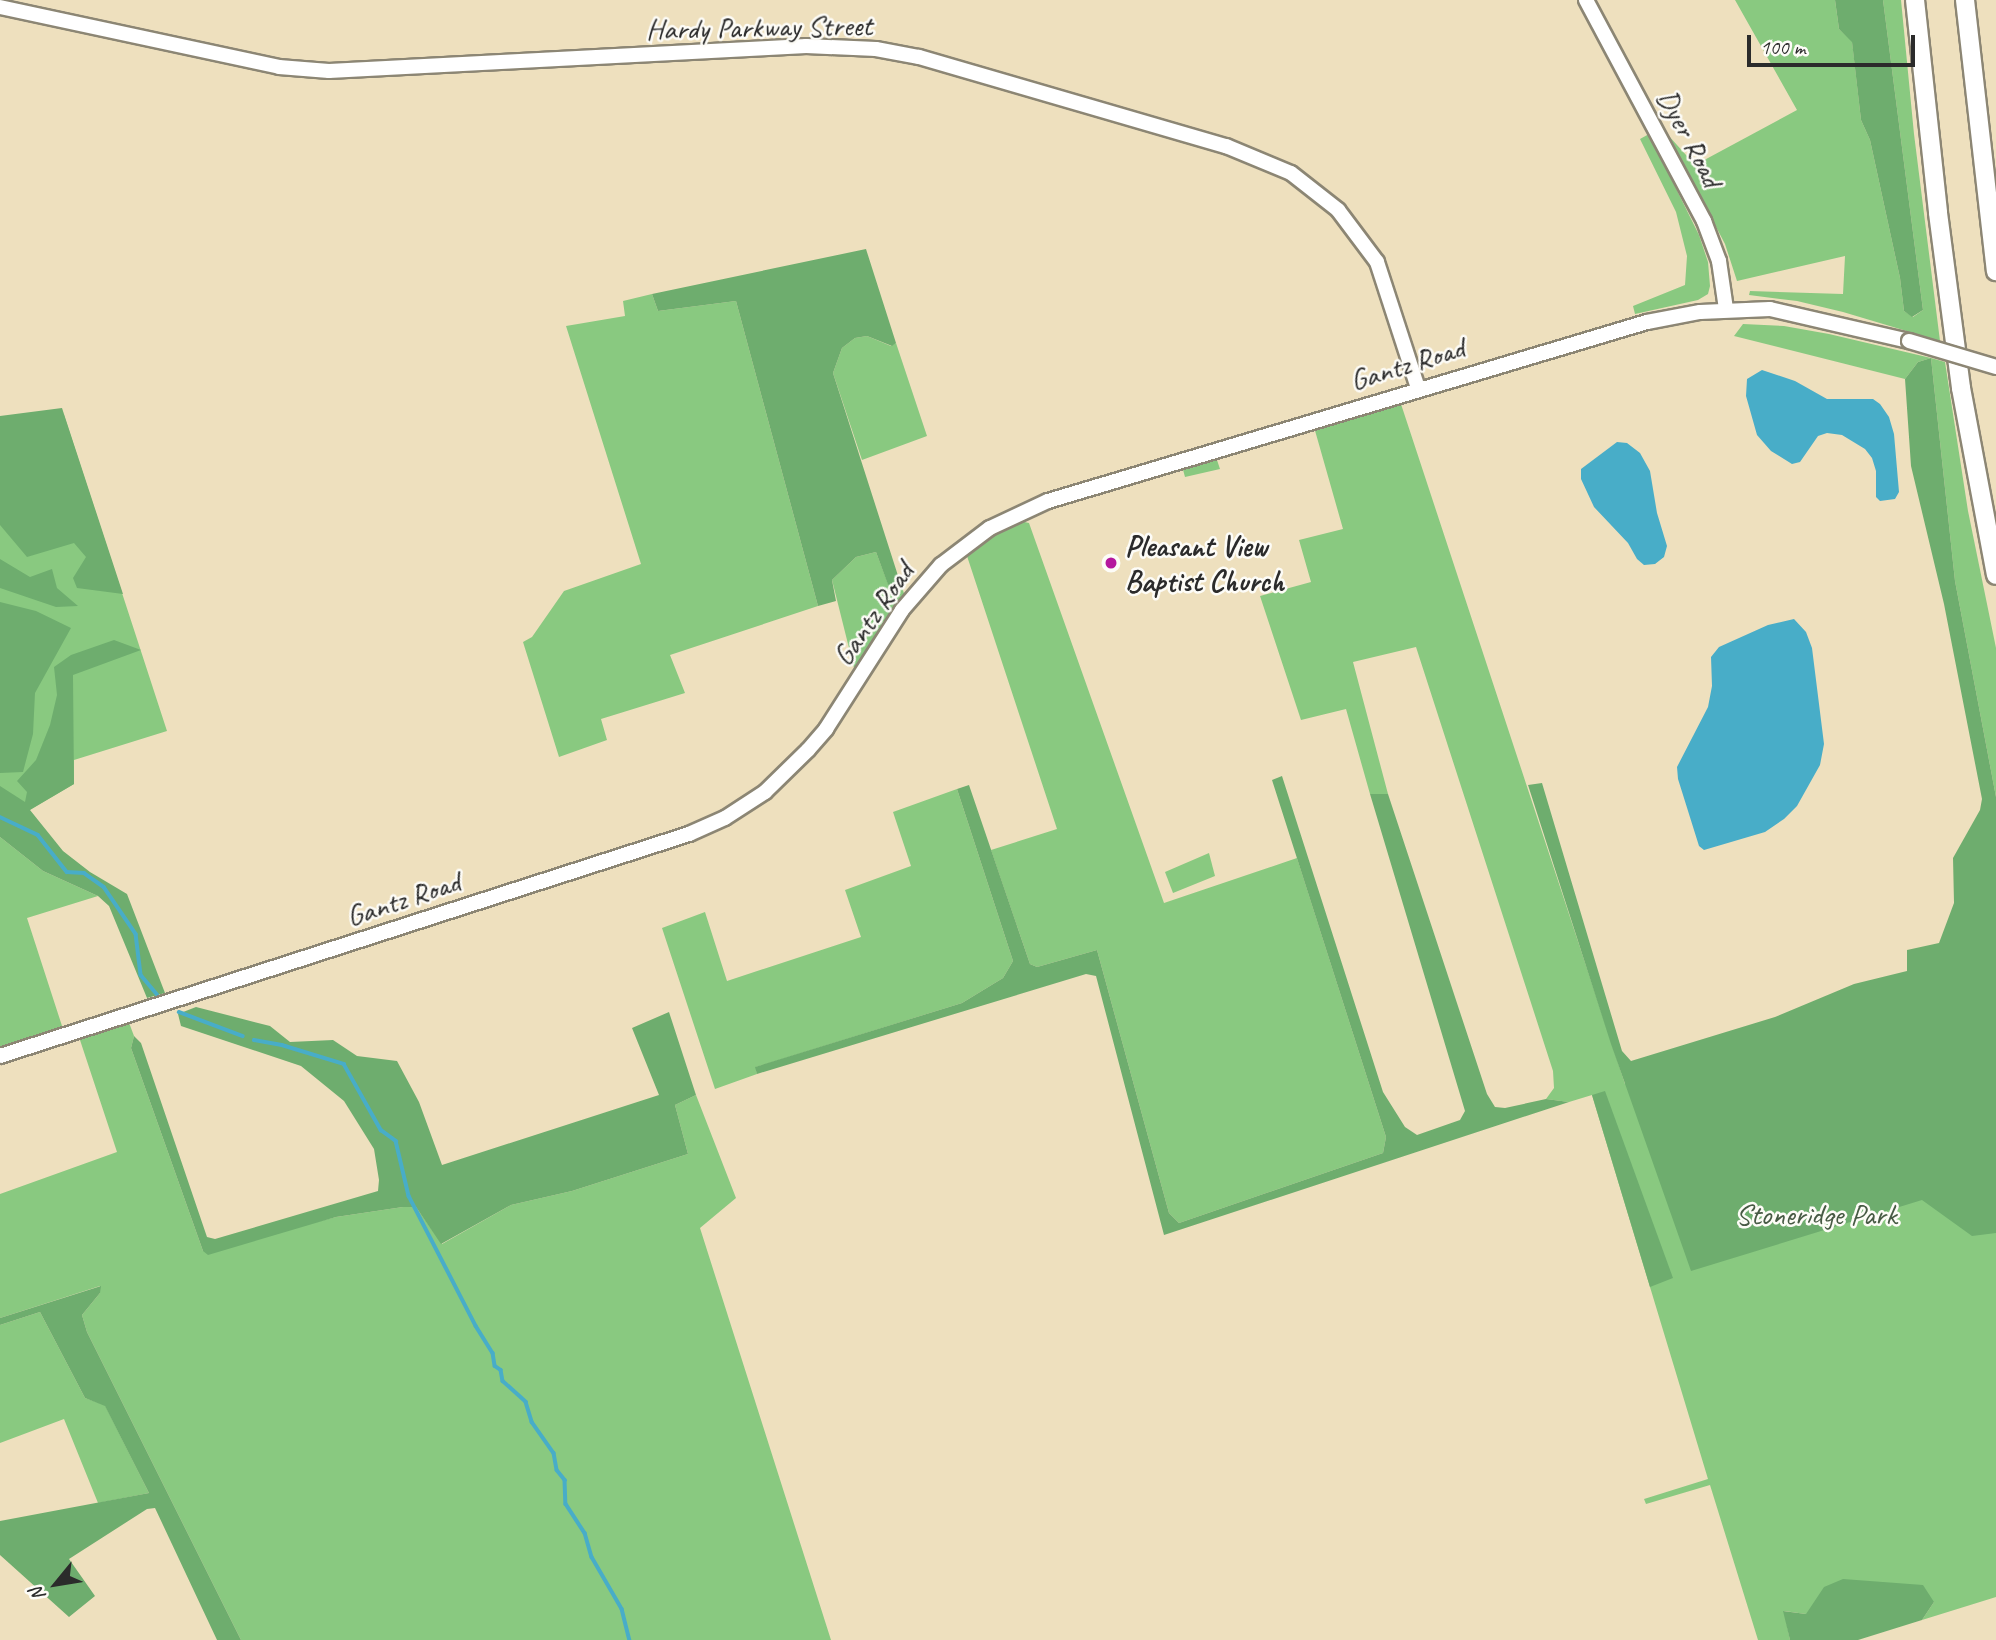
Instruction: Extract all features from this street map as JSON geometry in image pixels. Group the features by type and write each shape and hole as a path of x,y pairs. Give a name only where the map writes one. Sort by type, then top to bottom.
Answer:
{"highway":[{"path":"1915,0 1938,213 1962,388 1996,575"},
{"path":"1965,0 1996,271"}],"main road":[{"name":"Dyer Road","path":"1586,0 1704,221 1719,261 1726,309"},
{"name":"Hardy Parkway Street","path":"0,7 279,66 329,71 806,46 876,49 919,57 1226,145 1292,173 1338,210 1377,262 1418,388"},
{"name":"Gantz Road","path":"0,1056 707,827 756,799 799,760 826,729 914,593 941,565 990,528 1076,491 1612,330 1726,309 1770,309 1837,322 1996,367"}],"green space":[{"path":"1735,0 1835,0 1839,29 1852,41 1861,120 1870,140 1900,278 1904,311 1913,317 1923,310 1883,0 1901,0 1914,134 1940,341 1843,312 1797,301 1749,295 1750,291 1843,294 1845,256 1737,281 1725,244 1668,135 1695,165 1797,110"},
{"path":"1835,0 1883,0 1923,310 1912,317 1904,311 1900,278 1870,140 1861,120 1852,42 1839,29"},
{"path":"1649,134 1699,235 1708,262 1710,286 1708,294 1698,300 1635,314 1633,306 1685,285 1687,256 1676,212 1640,139"},
{"path":"866,249 896,343 892,346 867,336 855,338 842,348 833,373 901,585 890,590 876,552 856,557 832,580 836,601 818,606 736,301 658,311 652,294"},
{"path":"652,294 658,311 736,301 818,606 670,655 685,693 601,719 607,740 559,757 523,642 532,637 564,591 641,564 566,326 625,316 623,301"},
{"path":"1743,324 1784,326 1829,334 1931,358 1918,362 1905,379 1734,336"},
{"path":"867,336 891,346 896,343 927,436 862,460 833,373 842,348 855,338"},
{"path":"1931,358 1945,362 1968,511 1996,648 1996,797 1955,581"},
{"path":"1931,358 1955,581 1996,797 1996,1233 1972,1236 1922,1200 1691,1271 1611,1044 1528,785 1542,783 1622,1051 1631,1061 1775,1017 1854,984 1907,971 1907,950 1939,943 1954,903 1953,858 1980,810 1982,799 1944,604 1911,466 1905,379 1918,362"},
{"name":"Stoneridge Park","path":"1400,401 1625,1084 1995,971 1996,847 1996,1597 1922,1620 1934,1602 1806,1614 1784,1611 1790,1640 1758,1640 1710,1485 1646,1504 1644,1499 1708,1479 1592,1095 1569,1102 1546,1099 1554,1088 1553,1071 1416,647 1353,662 1388,794 1370,794 1346,709 1301,720 1260,596 1311,582 1299,540 1343,529 1314,427"},
{"path":"62,408 123,594 77,588 73,578 86,557 74,543 27,557 0,525 0,416"},
{"path":"64,415 167,731 74,760 74,784 0,827 0,428"},
{"path":"1216,457 1220,469 1185,477 1182,466"},
{"path":"1020,521 1029,523 1164,903 1297,858 1386,1137 1383,1153 1179,1223 1169,1213 1097,950 1037,967 1030,964 991,850 1057,829 966,553 988,537"},
{"path":"876,552 890,589 901,585 905,596 855,672 832,580 856,557"},
{"path":"0,559 30,577 52,569 57,588 78,606 56,607 0,588"},
{"path":"0,602 36,611 71,628 35,693 33,734 23,772 0,773"},
{"path":"114,640 141,650 73,675 74,784 30,810 63,851 90,872 127,894 165,993 147,998 109,906 98,896 43,871 0,837 0,786 25,802 27,792 17,781 36,760 50,725 57,695 54,667 71,655"},
{"path":"1282,776 1383,1092 1405,1127 1417,1135 1460,1120 1465,1111 1370,794 1388,794 1487,1094 1495,1107 1505,1108 1546,1099 1569,1102 1164,1235 1096,976 1086,974 757,1074 755,1067 962,1003 1003,978 1013,961 957,789 969,785 1030,964 1037,967 1097,950 1169,1213 1179,1223 1383,1153 1386,1137 1272,780"},
{"path":"957,789 1013,961 1003,978 962,1003 756,1067 757,1074 715,1089 662,928 705,912 727,981 861,937 845,890 911,866 893,812"},
{"path":"0,837 43,871 98,896 27,918 63,1029 0,1049"},
{"path":"1209,853 1215,876 1173,893 1165,872"},
{"path":"196,1007 270,1026 290,1042 333,1040 357,1056 397,1061 419,1102 442,1165 659,1095 632,1028 669,1012 696,1095 675,1105 688,1154 572,1191 511,1205 441,1244 416,1207 403,1207 336,1217 208,1255 203,1251 131,1048 134,1036 141,1043 207,1237 215,1239 378,1191 379,1180 374,1149 344,1101 301,1066 181,1026 178,1014"},
{"path":"128,1020 134,1036 131,1048 203,1251 336,1217 403,1207 416,1207 442,1244 511,1205 572,1191 688,1154 675,1105 696,1095 736,1198 700,1228 831,1640 241,1640 87,1332 82,1315 100,1293 100,1286 0,1318 0,1194 117,1152 79,1037"},
{"path":"1605,1091 1673,1278 1650,1287 1592,1095"},
{"path":"101,1286 100,1293 82,1315 87,1332 241,1640 217,1640 155,1508 147,1509 69,1559 95,1596 69,1617 0,1555 0,1521 149,1493 105,1406 85,1398 40,1312 0,1325 0,1318"},
{"path":"40,1312 85,1398 105,1405 149,1493 98,1503 64,1419 0,1443 0,1325"},
{"path":"1843,1579 1923,1585 1934,1602 1922,1620 1858,1640 1790,1640 1783,1611 1806,1614 1824,1587"}],"water":[{"path":"1762,370 1795,381 1827,399 1873,399 1880,404 1889,417 1894,434 1899,492 1895,499 1880,501 1876,497 1876,471 1872,458 1865,449 1842,435 1827,433 1818,436 1800,462 1792,464 1771,451 1757,435 1746,396 1747,379"},
{"path":"1617,442 1627,443 1640,453 1650,471 1657,513 1667,546 1664,557 1655,564 1644,565 1637,559 1628,543 1594,507 1581,479 1581,469"},
{"path":"1794,619 1806,632 1812,648 1824,744 1820,765 1797,806 1784,819 1765,832 1704,850 1699,846 1678,779 1677,767 1708,707 1712,686 1711,657 1719,647 1768,625"}],"waterway":[{"path":"0,817 38,835 67,872 84,873 104,887 136,934 141,975 157,994"},
{"path":"179,1012 243,1036"},
{"path":"254,1040 282,1045 344,1064 381,1130 396,1141 409,1196 476,1326 493,1353 495,1366 501,1370 503,1381 526,1402 532,1422 554,1453 557,1470 565,1480 566,1504 585,1533 592,1557 622,1609 630,1640"}],"place":[{"name":"Pleasant View Baptist Church","path":"1111,563"}]}
